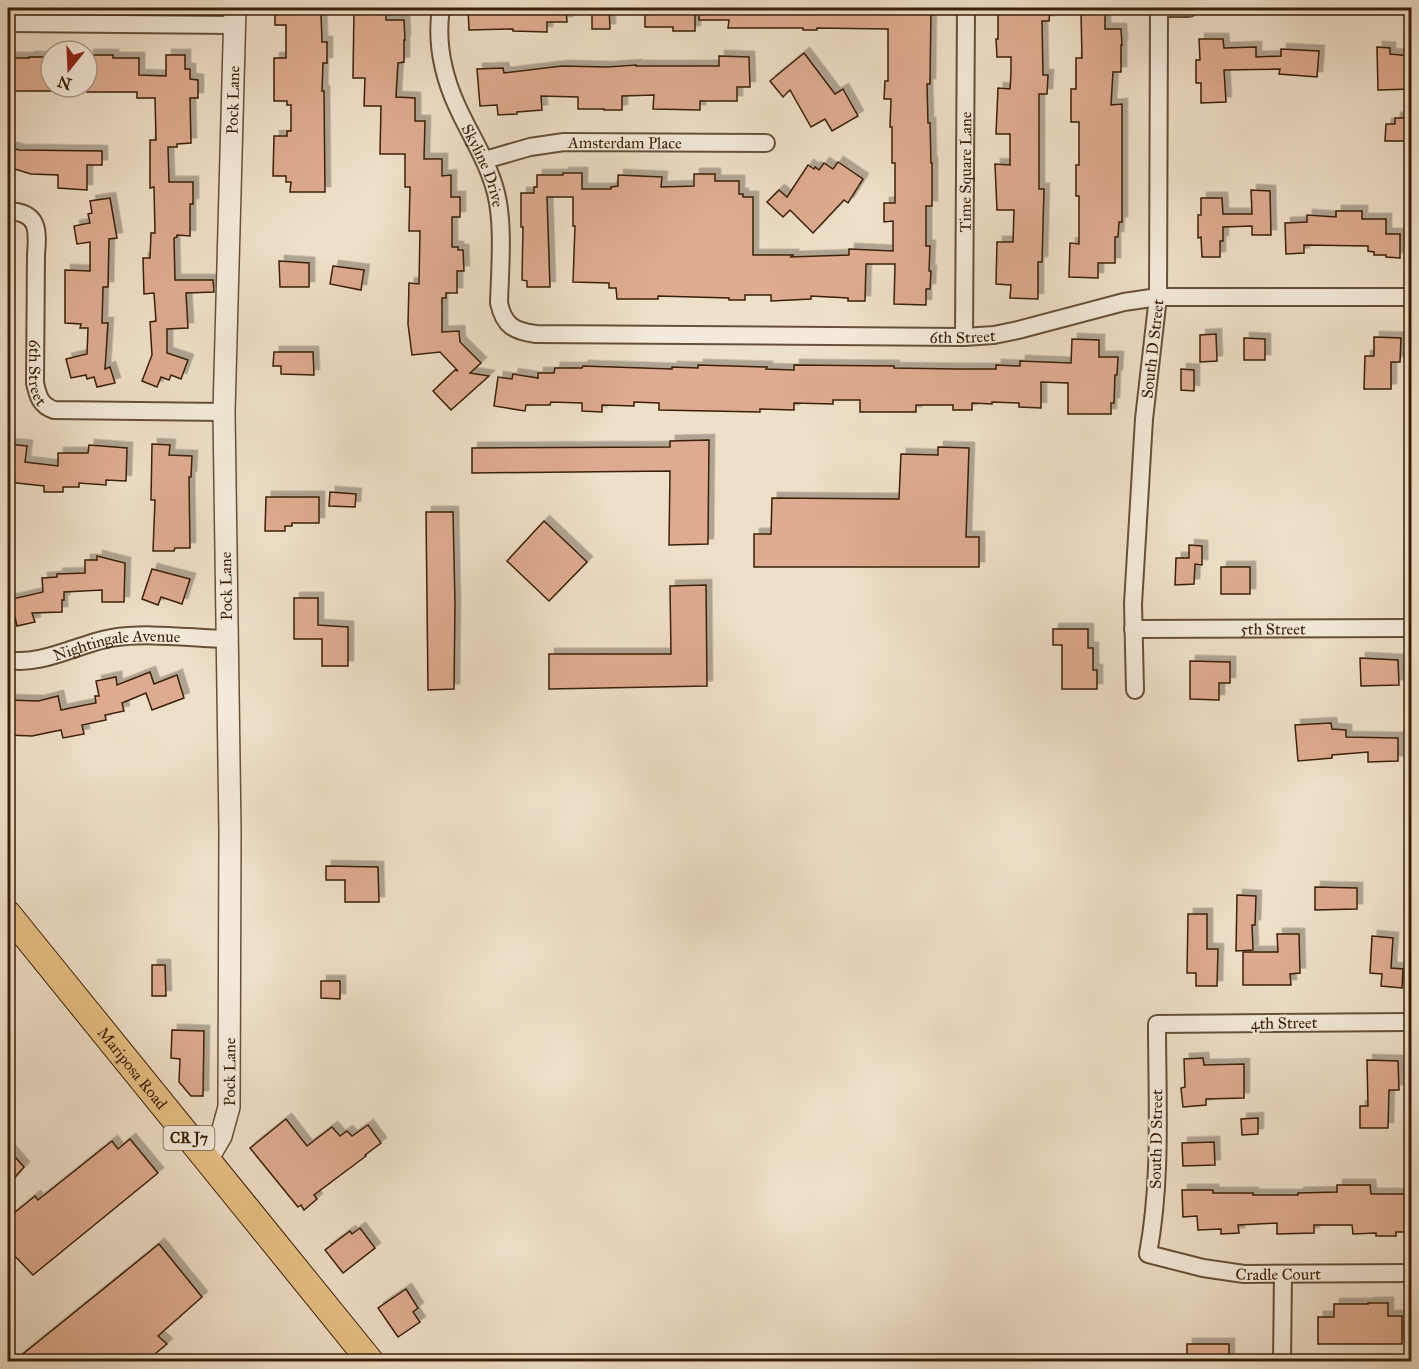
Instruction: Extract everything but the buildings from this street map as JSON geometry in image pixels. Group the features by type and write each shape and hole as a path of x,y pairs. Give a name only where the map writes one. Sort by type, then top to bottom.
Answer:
{"main road":[{"name":"Mariposa Road","path":"8,914 371,1362"}],"street":[{"name":"Skyline Drive","path":"441,8 439,21 441,51 446,78 457,106 485,160 497,194 500,222 499,303 502,315 510,326"},
{"name":"Time Square Lane","path":"964,337 966,8"},
{"path":"1159,8 1189,8"},
{"name":"South D Street","path":"1134,690 1133,604 1144,419 1158,297 1159,8"},
{"path":"8,23 36,15 235,16"},
{"name":"Pock Lane","path":"207,1160 221,1136 229,1107 230,831 224,412 235,16"},
{"name":"Amsterdam Place","path":"485,160 530,147 564,142 766,143"},
{"name":"6th Street","path":"8,211 17,211 28,216 34,222 38,234 35,383 42,403 54,410 224,412"},
{"name":"6th Street","path":"510,326 522,332 536,334 964,337 994,335 1124,302 1158,297 1412,297"},
{"name":"5th Street","path":"1133,629 1412,628"},
{"name":"Nightingale Avenue","path":"8,660 35,660 112,638 147,636 227,639"},
{"name":"4th Street","path":"1157,1024 1412,1022"},
{"name":"South D Street","path":"1148,1254 1154,1221 1157,1175 1157,1024"},
{"name":"Cradle Court","path":"1148,1254 1203,1268 1244,1274 1412,1273"},
{"path":"1282,1362 1283,1274"}]}
